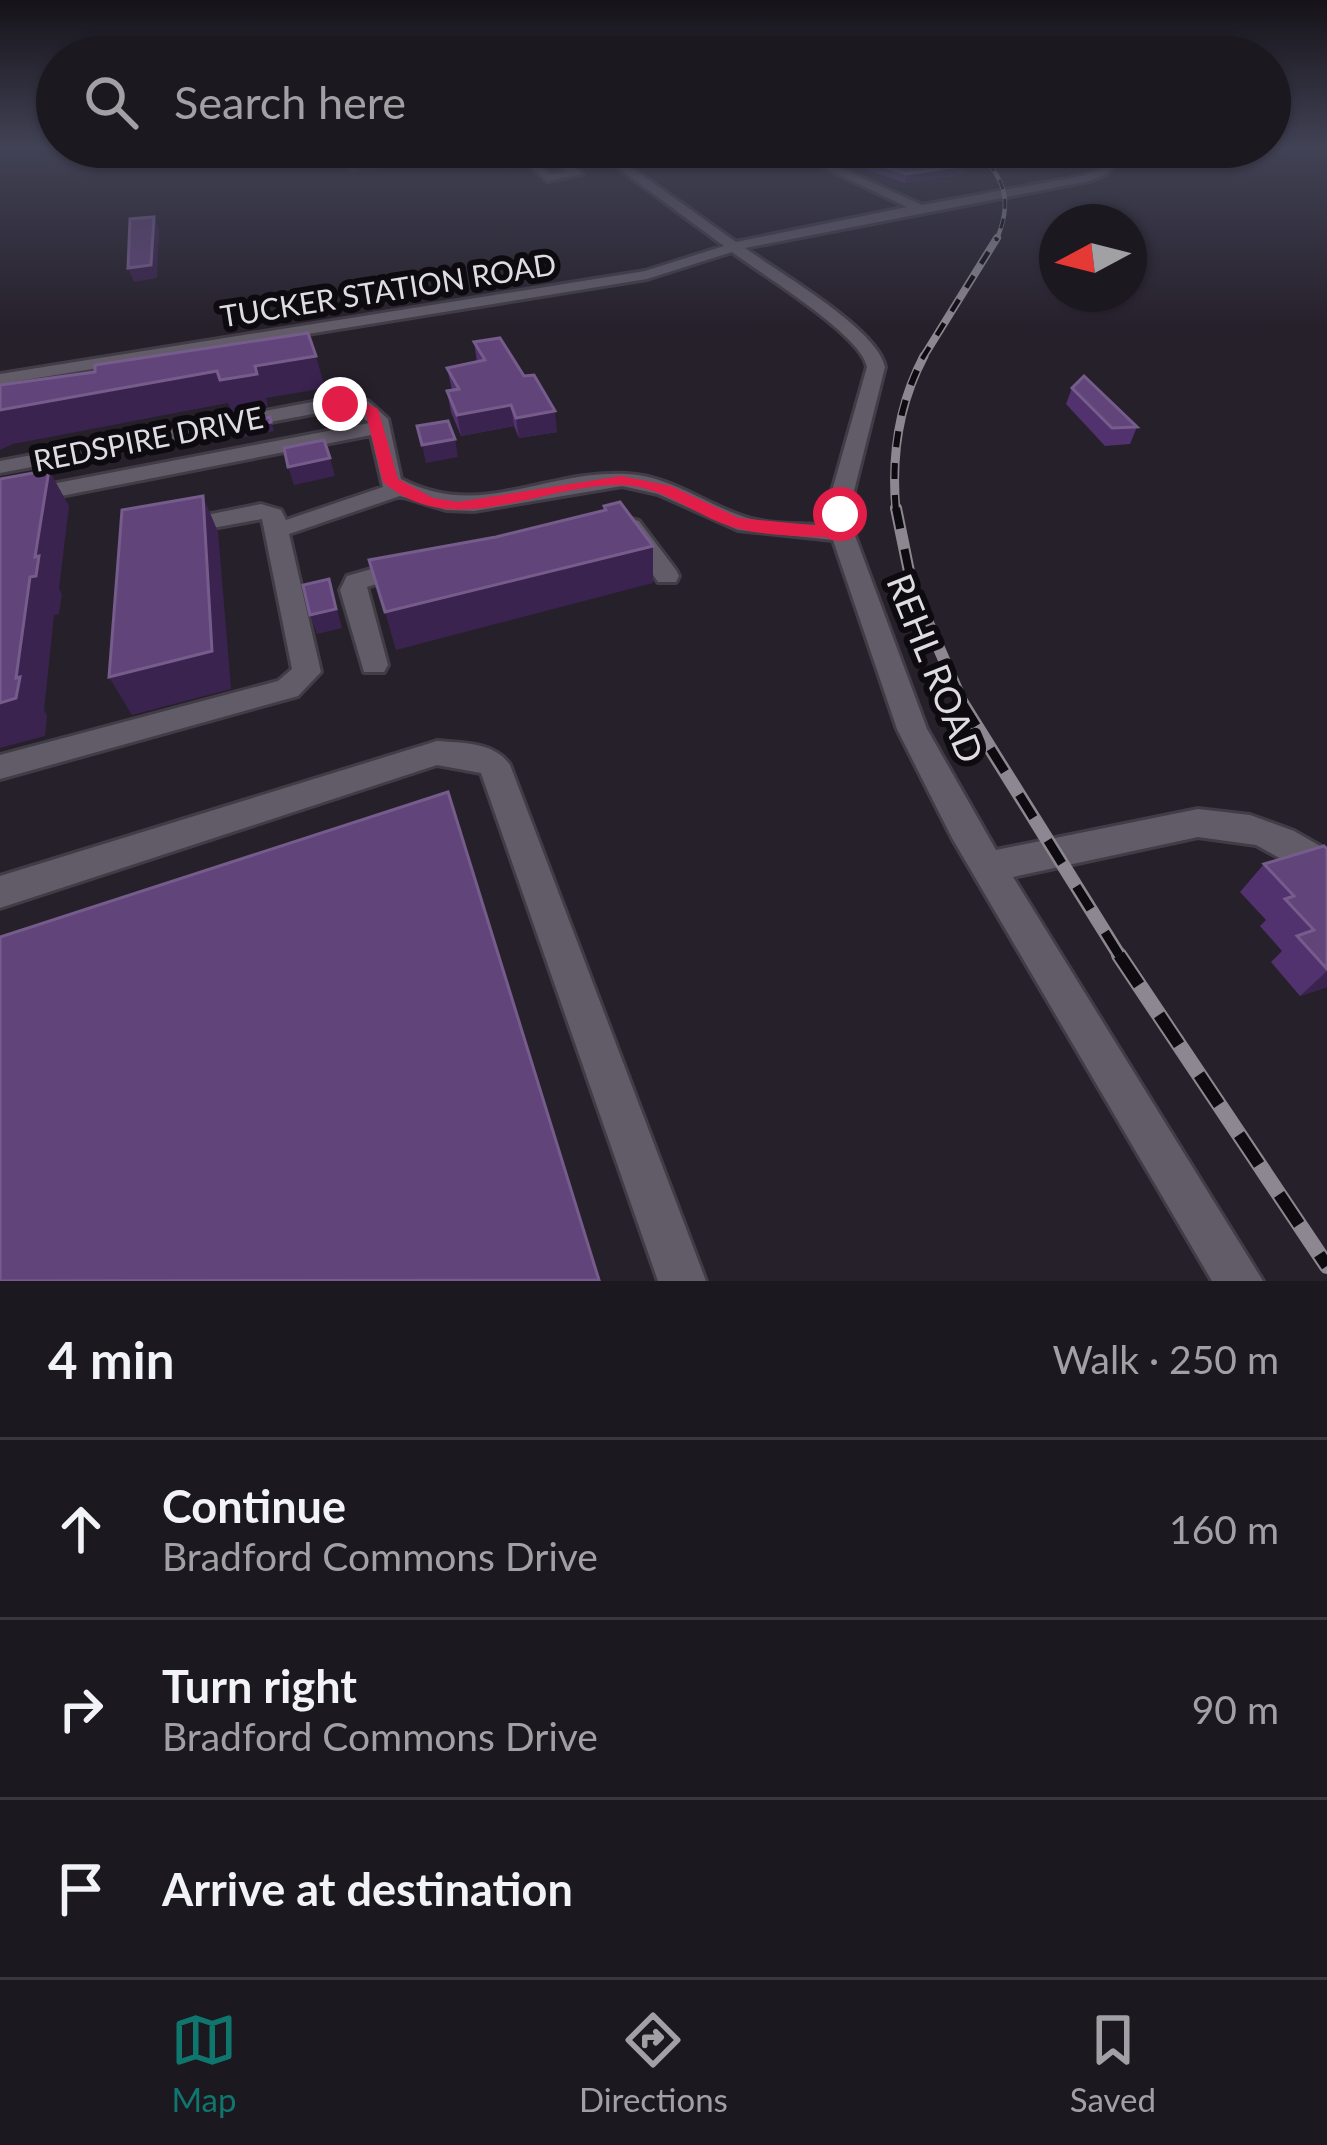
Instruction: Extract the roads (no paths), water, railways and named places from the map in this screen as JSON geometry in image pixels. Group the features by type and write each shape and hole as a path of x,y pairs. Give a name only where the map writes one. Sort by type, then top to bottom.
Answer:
{"street":[{"name":"REHL ROAD","path":"681,209 847,329 874,355 875,367 843,491 842,533 912,729 988,867 1239,1281"},
{"name":"TUCKER STATION ROAD","path":"0,379 647,275 681,268 732,247 921,209"},
{"path":"0,466 340,404 361,405 373,412 379,427 391,482 428,502 458,507 527,506 621,480 666,489 734,522 842,533"},
{"name":"REDSPIRE DRIVE","path":"0,501 379,427"},
{"path":"93,483 94,449"},
{"path":"278,530 400,488"},
{"path":"0,766 288,689 308,673 273,514 261,512 161,531"},
{"path":"611,520 634,528 667,576"},
{"path":"374,665 354,598 356,582 438,560"},
{"path":"0,892 437,753 473,755 494,765 682,1281"},
{"path":"988,867 1198,823 1228,821 1280,839 1327,869"}],"railway":[{"path":"996,241 1004,209"},
{"path":"922,359 997,238"},
{"path":"896,511 898,431 924,356"},
{"path":"896,508 912,586 964,706"},
{"path":"962,703 1121,958"},
{"path":"1121,958 1327,1266"}]}
